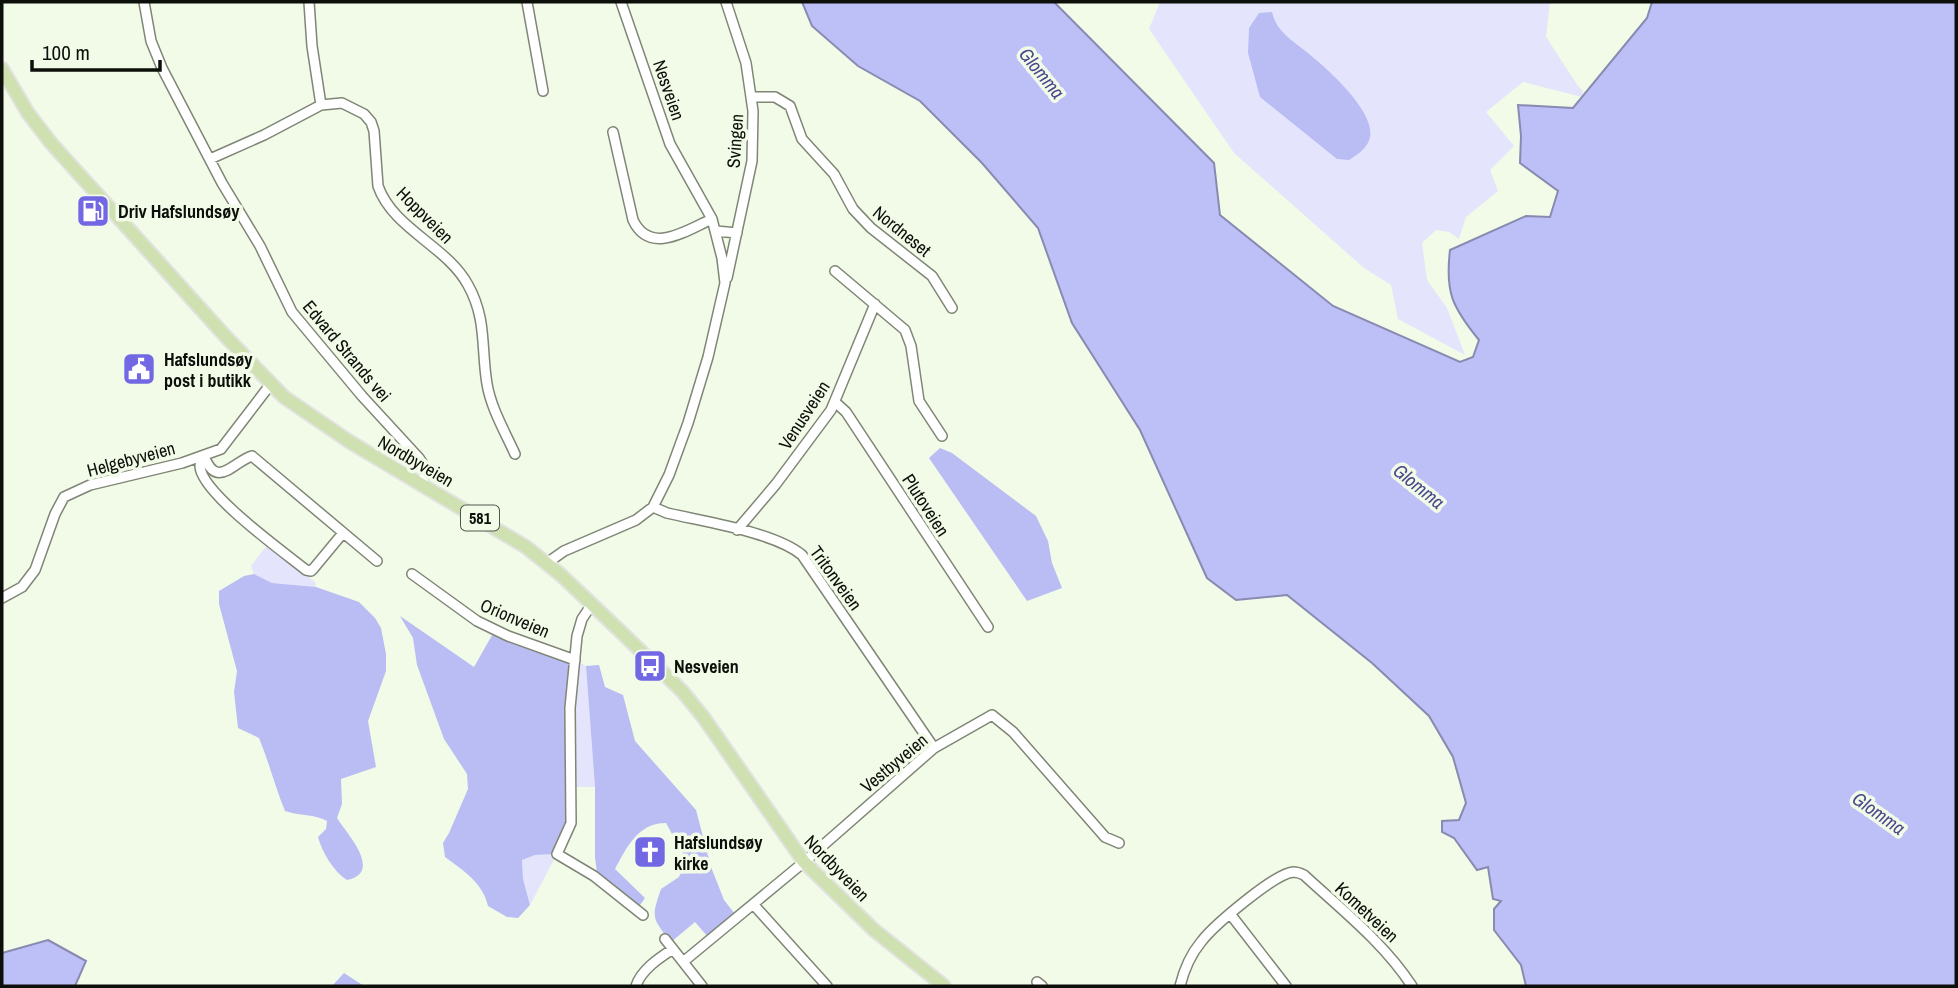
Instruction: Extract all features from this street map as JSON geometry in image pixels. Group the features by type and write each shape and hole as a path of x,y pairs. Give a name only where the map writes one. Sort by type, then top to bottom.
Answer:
{"main road":[{"name":"Nordbyveien","path":"2,69 51,143 270,385 313,419 507,535 547,563 692,704 718,737 804,862 874,930 944,986"}],"street":[{"name":"Edvard Strands vei","path":"144,2 151,41 157,57 210,159 260,246 292,312 362,396 419,458 426,469 422,485"},
{"path":"210,159 321,105 312,46 309,2"},
{"path":"527,2 543,91"},
{"name":"Nesveien","path":"621,2 670,144 712,219 725,283 708,357 688,423 669,475 653,507"},
{"name":"Svingen","path":"725,283 751,161 752,97 746,63 726,2"},
{"name":"Nordneset","path":"752,97 775,97 790,106 802,139 834,174 853,209 871,228 932,276 952,308"},
{"name":"Hoppveien","path":"321,105 342,103 368,117 374,131 381,194 393,210 449,261 468,284 482,321 489,393 515,454"},
{"path":"613,132 631,211 640,231 652,238 665,240 712,219"},
{"path":"716,231 737,233"},
{"path":"835,271 897,322 907,334 919,401 942,436"},
{"name":"Venusveien","path":"737,530 780,479 835,402 875,304"},
{"name":"Helgebyveien","path":"2,598 22,587 35,570 64,497 90,485 204,456 226,445 270,385"},
{"name":"Plutoveien","path":"835,402 846,412 988,627"},
{"path":"204,456 211,468 220,472 230,470 252,456 377,561"},
{"name":"Helgebyveien","path":"204,456 201,469 216,493 306,570 311,571 343,533"},
{"path":"547,563 564,551 636,520 653,507"},
{"name":"Tritonveien","path":"653,507 783,542 805,558 934,748"},
{"name":"Orionveien","path":"412,574 477,621 508,636 575,660"},
{"path":"592,604 582,619 570,708 571,823 557,853 594,876 643,915"},
{"name":"Vestbyveien","path":"683,962 804,862 934,748 992,715 1013,732 1105,837 1119,843"},
{"name":"Kometveien","path":"1231,915 1254,895 1292,872 1304,875 1395,960 1412,986"},
{"path":"754,904 827,986"},
{"path":"1180,986 1195,949 1231,915 1286,986"},
{"path":"665,939 702,986"},
{"path":"636,986 640,976 673,949"}],"shaded area":[{"path":"1160,2 1550,2 1546,37 1583,91 1582,97 1523,82 1486,112 1514,146 1490,170 1498,191 1466,217 1459,239 1449,232 1436,230 1422,243 1427,280 1447,308 1465,355 1398,319 1391,285 1364,268 1234,153 1149,29"},
{"path":"1272,12 1284,33 1351,94 1366,117 1370,127 1369,141 1362,151 1349,160 1337,159 1260,97 1248,53 1249,28 1259,13"},
{"path":"940,448 952,453 1036,516 1048,541 1052,563 1062,588 1027,601 929,458"},
{"path":"268,544 315,582 316,587 272,583 254,574 251,566"},
{"path":"254,574 272,583 316,587 359,602 381,628 386,671 368,721 376,767 341,779 342,804 337,818 354,842 362,861 358,876 347,880 333,867 320,843 318,837 326,829 327,821 285,811 259,738 238,728 234,692 237,671 219,604 219,591 244,576"},
{"path":"400,616 474,667 495,630 575,660 571,823 557,854 535,855 522,860 523,879 530,905 518,918 507,917 488,906 477,884 445,857 443,843 468,789 467,774 444,739 417,665 413,638"},
{"path":"579,662 586,666 595,787 575,787 575,716"},
{"path":"599,665 605,687 623,695 635,741 696,810 711,867 724,900 735,914 708,937 695,922 671,942 655,917 661,889 679,877 687,861 666,823 648,827 634,838 615,869 645,898 638,908 597,873 595,787 586,666"},
{"path":"557,854 530,905 523,879 522,860 535,855"},
{"path":"344,973 364,986 332,986"}],"water":[{"name":"Glomma","path":"802,2 1054,2 1214,163 1220,215 1333,306 1460,362 1473,357 1479,340 1462,318 1452,298 1449,277 1450,250 1526,216 1550,217 1558,191 1520,163 1518,105 1573,108 1647,18 1652,2 1956,2 1956,986 1526,986 1521,965 1494,930 1494,909 1501,901 1493,899 1488,867 1477,870 1454,838 1442,832 1442,821 1459,820 1466,803 1453,757 1429,716 1372,663 1287,595 1236,600 1207,578 1140,430 1072,323 1038,228 982,163 920,101 858,66 812,26"},
{"path":"48,940 86,961 75,986 2,986 2,953"}],"place":[{"name":"Driv Hafslundsøy","path":"93,211"},
{"name":"Hafslundsøy post i butikk","path":"139,369"},
{"name":"Nesveien","path":"650,666"},
{"name":"Hafslundsøy kirke","path":"650,852"}]}
